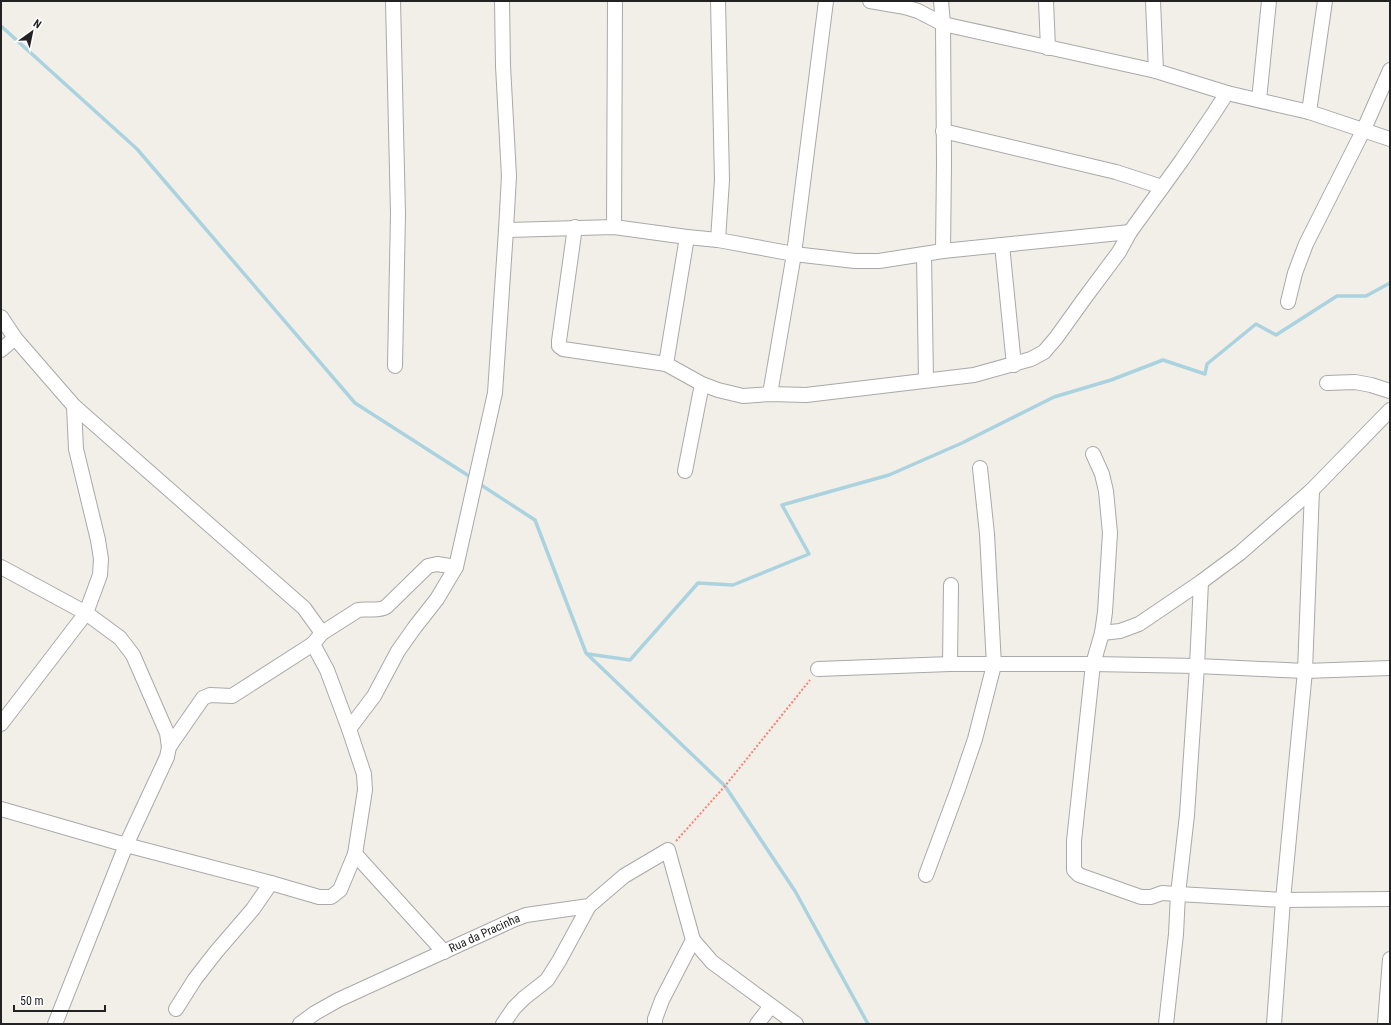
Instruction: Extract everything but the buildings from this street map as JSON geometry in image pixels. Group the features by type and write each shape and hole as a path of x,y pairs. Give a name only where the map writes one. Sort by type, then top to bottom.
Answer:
{"street":[{"path":"393,1 398,214 395,366"},
{"path":"349,729 374,696 398,651 437,599 456,567 495,393 506,230 508,176 503,66 502,1"},
{"path":"614,227 615,1"},
{"path":"718,1 722,180 718,240"},
{"path":"770,394 794,254 826,1"},
{"path":"870,1 906,7 918,11 943,24 1156,71 1227,93 1309,112 1364,129 1390,139"},
{"path":"941,1 943,24 943,251"},
{"path":"1046,1 1048,48"},
{"path":"1153,1 1156,71"},
{"path":"1259,100 1269,1"},
{"path":"1309,112 1325,1"},
{"path":"1288,302 1295,273 1306,244 1364,129 1390,70"},
{"path":"575,227 559,346 563,349 666,364 702,384 718,390 743,396 770,394 806,395 974,375 1014,365 1031,359 1044,352 1119,252 1130,232 1227,93"},
{"path":"943,131 1116,172 1162,187"},
{"path":"506,230 614,227 718,240 794,254 855,261 879,260 924,255 943,251 1130,232"},
{"path":"666,364 687,237"},
{"path":"1002,245 1014,365"},
{"path":"924,255 926,380"},
{"path":"1,317 16,338 74,406 304,608 322,633"},
{"path":"1,350 16,338"},
{"path":"1327,383 1355,382 1390,391"},
{"path":"685,471 702,384"},
{"path":"1,724 86,613 100,575 101,559 98,540 76,449 74,406"},
{"path":"1102,633 1120,631 1139,624 1201,582 1240,553 1312,490 1390,410"},
{"path":"1093,454 1102,474 1106,491 1110,533 1105,612 1102,633 1093,664 1074,842 1074,870 1079,875 1141,897 1162,893 1283,900 1390,899"},
{"path":"926,875 958,790 975,739 994,665 987,534 980,468"},
{"path":"1274,1024 1283,900 1305,671 1312,490"},
{"path":"169,747 203,698 210,695 232,696 313,644 322,633 358,610 381,610 386,607 428,566 437,564 456,567"},
{"path":"1,567 86,613 120,638 133,655 167,733 169,747 167,757 126,845 55,1024"},
{"path":"1166,1024 1176,934 1178,894 1188,815 1201,582"},
{"path":"950,664 951,585"},
{"path":"1,810 320,897 331,897 340,890 355,854 365,790 364,774 327,670 313,644"},
{"path":"818,669 950,664 1197,666 1305,671 1390,668"},
{"path":"503,1024 514,1008 547,980 589,906 624,876 668,850 693,940 712,962 796,1024"},
{"path":"355,854 444,952"},
{"path":"176,1009 195,979 252,909 271,883"},
{"name":"Rua da Pracinha","path":"300,1024 315,1012 338,1000 513,920 526,915 589,906"},
{"path":"655,1024 655,1019 662,1000 693,940"},
{"path":"1385,1024 1390,959"},
{"path":"757,1024 771,1006"}],"path":[{"path":"668,850 725,786 818,669"}],"waterway":[{"path":"1,26 137,149 355,403 472,478"},
{"path":"588,654 630,660 698,583 733,585 809,554 782,505 889,475 962,443 1054,397 1111,380 1163,360 1205,374 1207,364 1256,324 1276,335 1337,296 1366,296 1390,283"},
{"path":"478,483 535,520 586,653 725,786 795,891 868,1024"}]}
